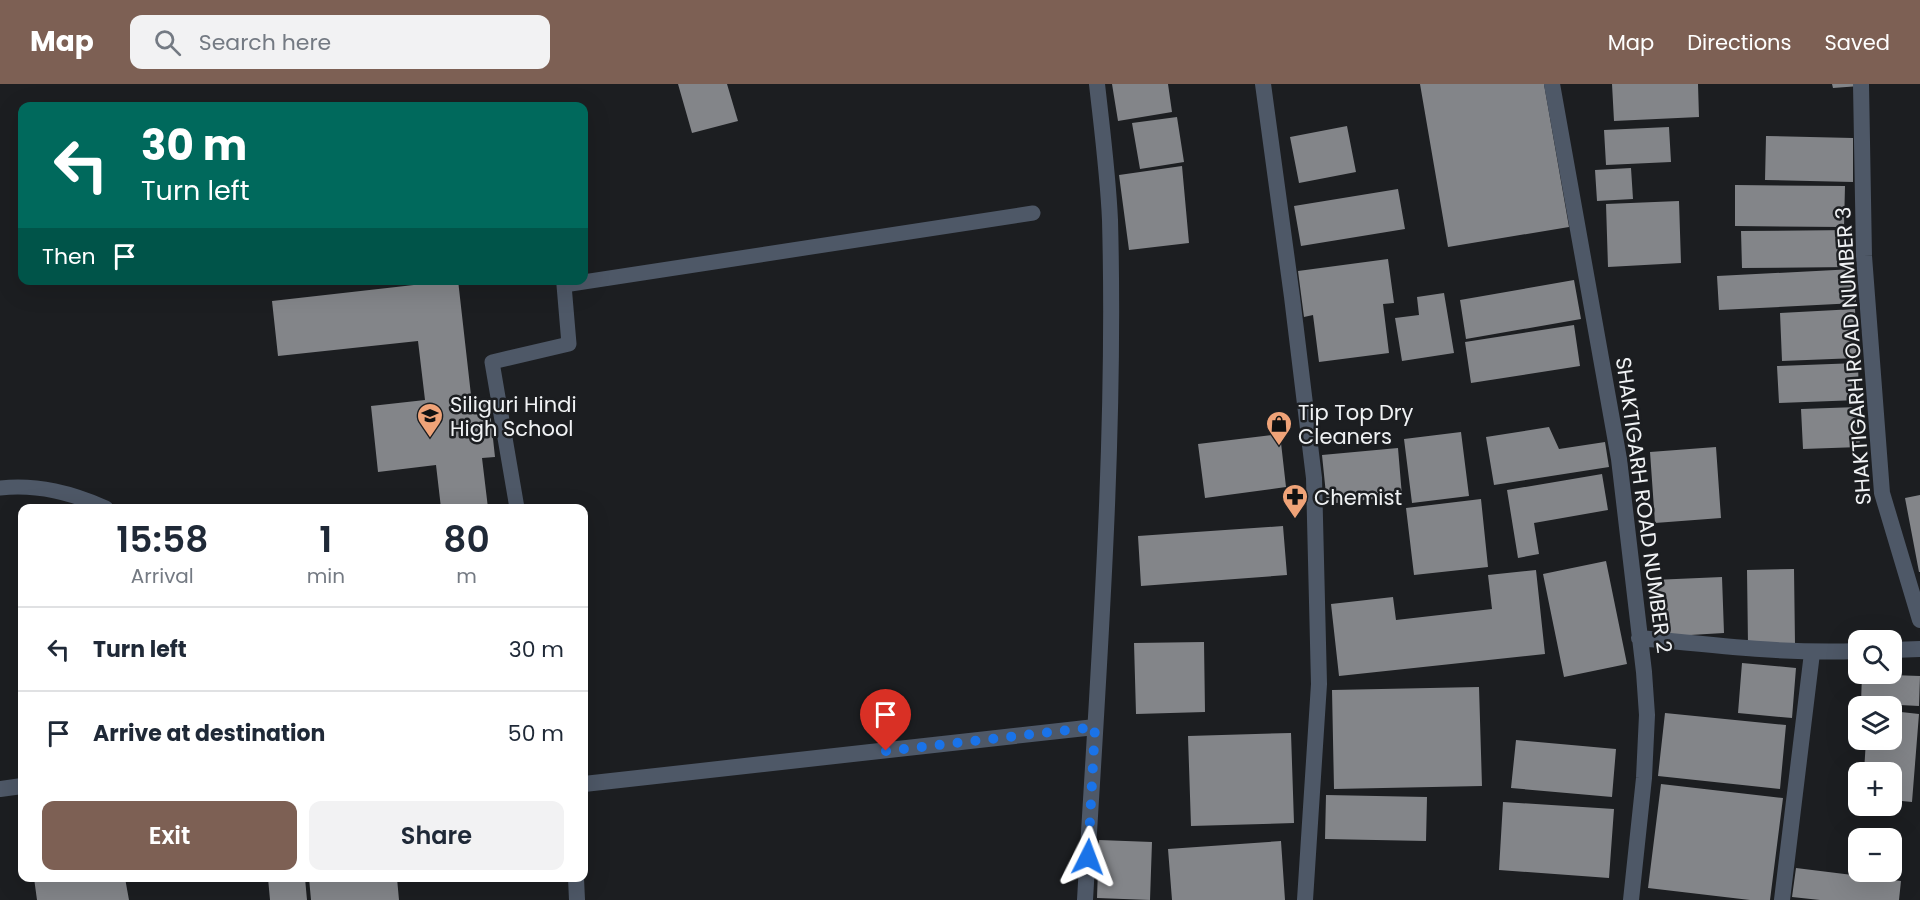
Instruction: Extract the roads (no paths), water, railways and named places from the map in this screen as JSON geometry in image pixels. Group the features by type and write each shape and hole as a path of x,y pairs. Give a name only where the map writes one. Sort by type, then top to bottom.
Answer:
{"street":[{"path":"1085,900 1106,531 1110,338 1110,217 1097,84"},
{"path":"1263,84 1314,478 1319,684 1305,900"},
{"name":"SHAKTIGARH ROAD NUMBER 2","path":"1552,84 1619,459 1644,672 1647,715 1644,778 1631,900"},
{"name":"SHAKTIGARH ROAD NUMBER 3","path":"1861,84 1864,256 1882,493 1920,620"},
{"path":"1639,638 1766,651 1848,651"},
{"path":"1902,650 1920,649"},
{"path":"1782,900 1812,653"},
{"path":"588,784 1095,727"},
{"path":"0,789 18,787"},
{"path":"576,882 577,900"}],"lane":[{"path":"588,281 1033,213"},
{"path":"516,504 492,362 569,344 564,285"},
{"path":"0,488 46,488 80,496 97,504"}],"place":[{"name":"Siliguri Hindi High School","path":"430,439"},
{"name":"Tip Top Dry Cleaners","path":"1279,447"},
{"name":"Chemist","path":"1295,520"}]}
